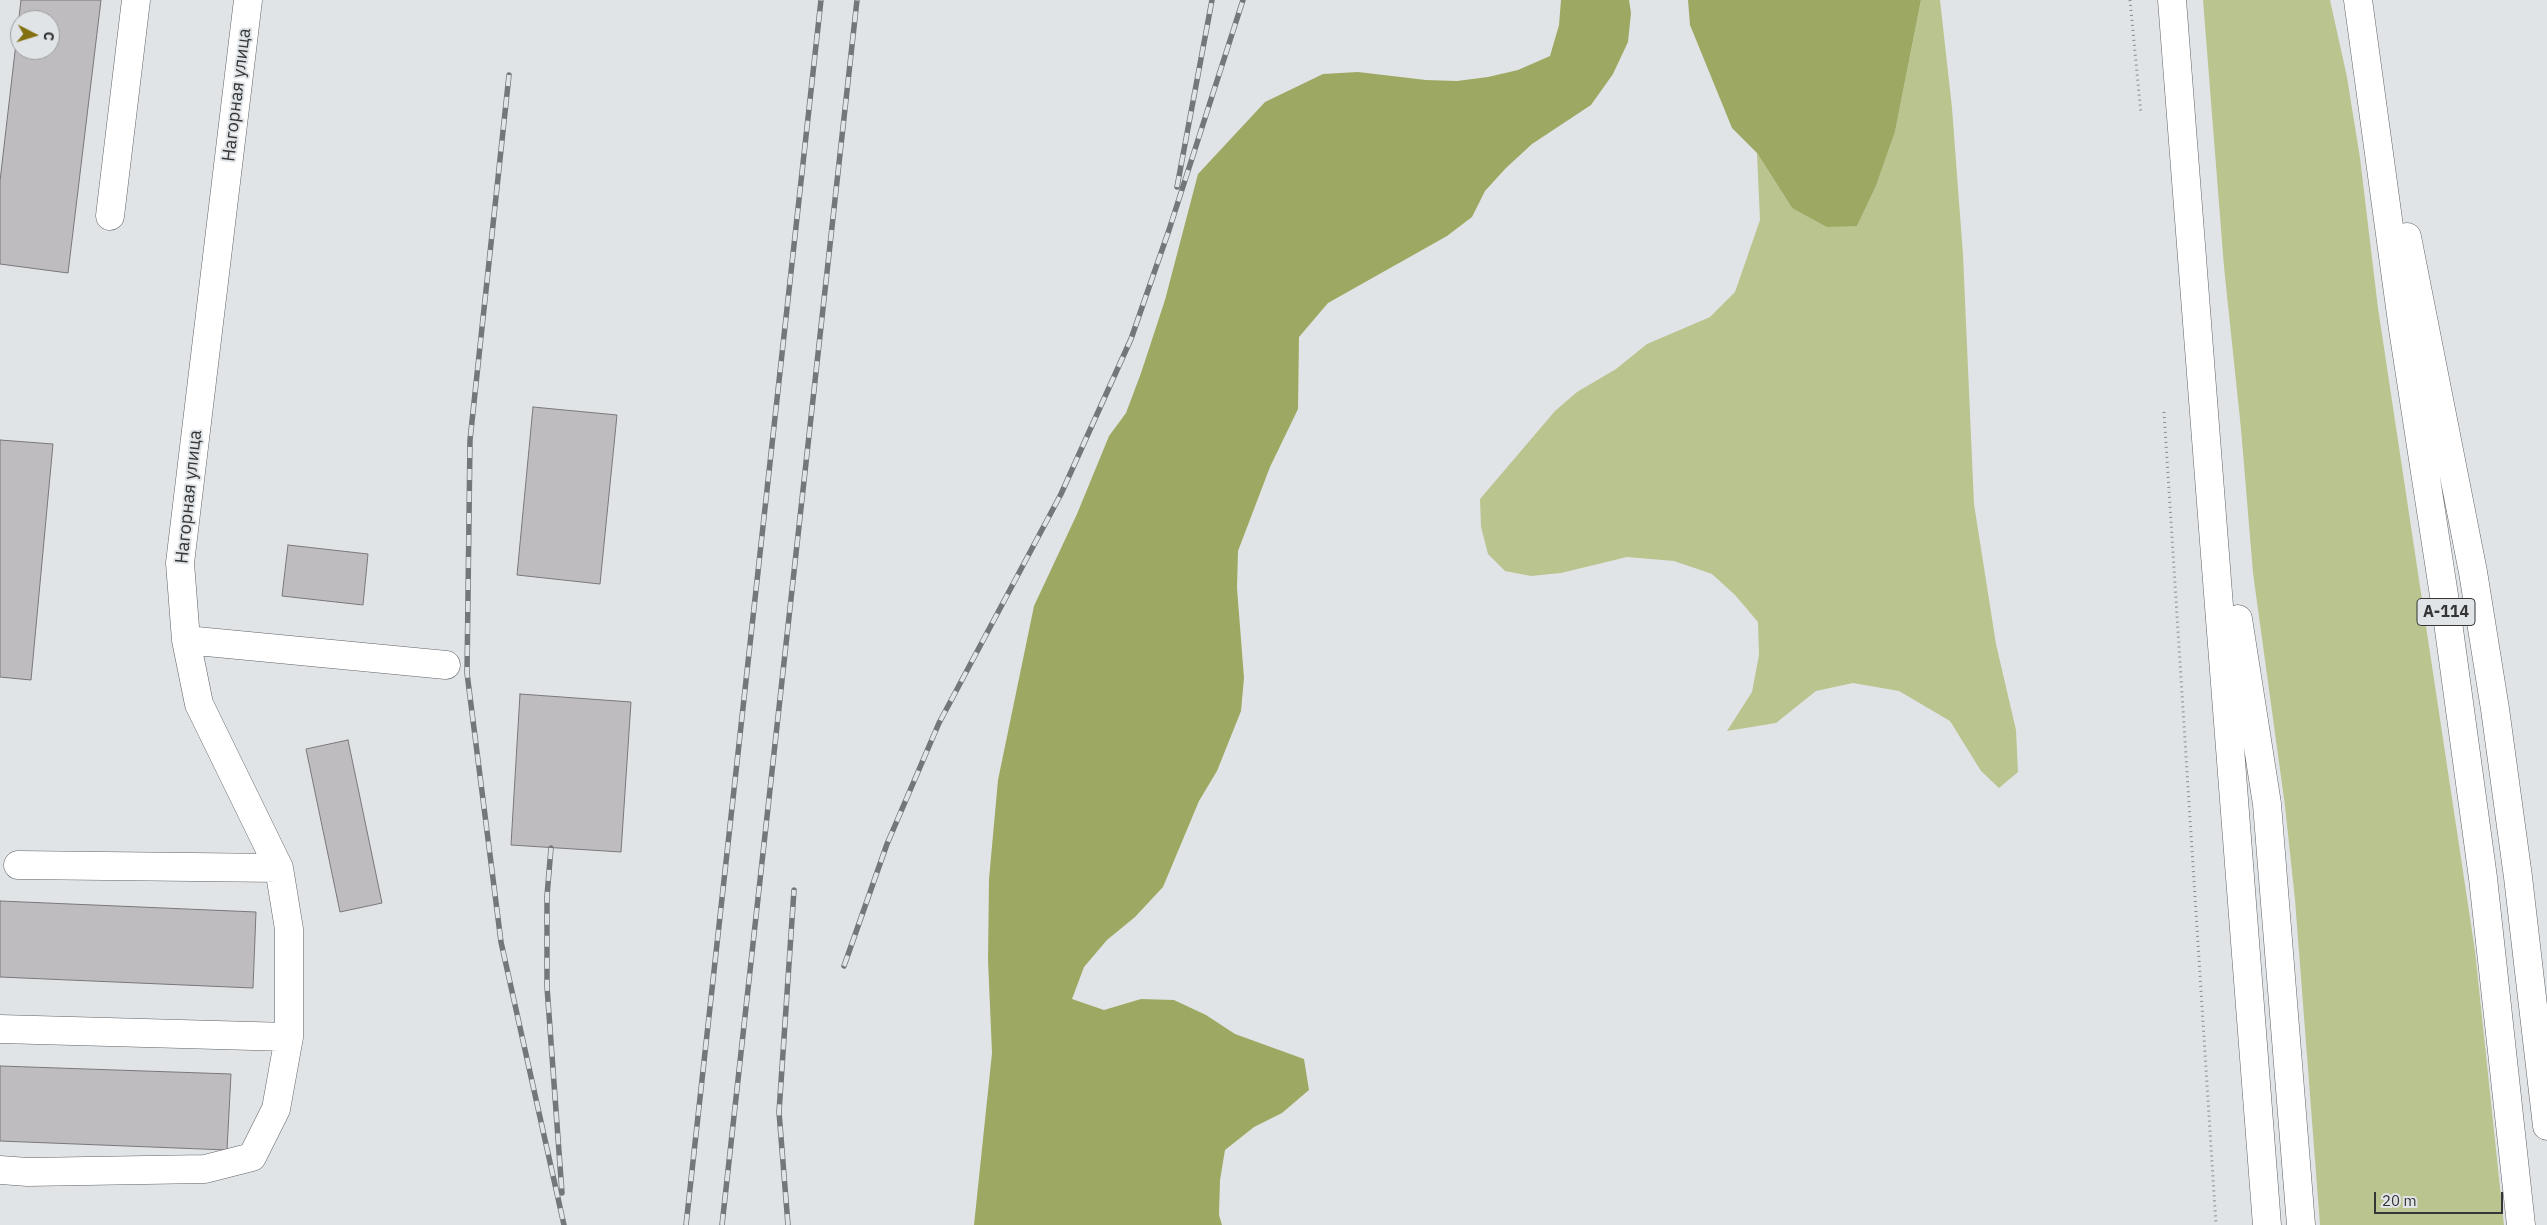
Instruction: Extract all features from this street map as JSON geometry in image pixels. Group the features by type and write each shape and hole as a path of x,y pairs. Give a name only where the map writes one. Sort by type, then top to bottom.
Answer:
{"main road":[{"path":"110,216 136,0"},
{"name":"Нагорная улица","path":"0,1170 28,1172 205,1169 252,1157 276,1109 289,1037 289,929 279,868 199,704 186,640 180,563 248,0"},
{"path":"2172,0 2267,1225"},
{"name":"А-114","path":"2358,0 2427,334 2473,572 2495,709 2518,877 2547,1126"},
{"name":"А-114","path":"2358,0 2403,329 2447,614 2483,878 2521,1225"},
{"path":"2204,405 2267,804 2302,1225"},
{"path":"186,640 446,664"},
{"path":"18,864 279,868"},
{"path":"0,1029 289,1037"}],"path":[{"path":"2130,0 2142,116"},
{"path":"2164,411 2216,1225"}],"green space":[{"path":"1561,0 1629,0 1631,13 1628,42 1613,74 1591,105 1532,144 1506,168 1485,191 1472,217 1447,236 1328,303 1299,337 1298,409 1270,467 1238,551 1237,588 1244,678 1241,711 1217,771 1199,801 1163,887 1135,917 1107,940 1084,967 1072,999 1104,1010 1141,999 1174,1000 1206,1015 1235,1034 1304,1059 1309,1090 1282,1113 1254,1127 1225,1150 1220,1180 1219,1215 1222,1225 974,1225 992,1053 988,960 989,879 998,780 1034,606 1077,514 1109,436 1126,413 1165,300 1198,174 1265,102 1323,74 1358,72 1426,80 1457,81 1488,77 1518,70 1550,56 1559,25"},
{"path":"1688,0 1921,0 1895,132 1876,186 1857,226 1827,227 1792,208 1757,153 1732,128 1690,25"},
{"path":"1921,0 1940,0 1952,108 1963,255 1974,504 1996,644 2016,730 2018,772 1999,788 1981,771 1950,721 1899,691 1853,683 1816,691 1776,723 1727,731 1752,692 1759,655 1758,622 1735,595 1712,574 1674,561 1627,557 1561,573 1531,576 1505,571 1488,554 1481,527 1480,499 1555,411 1577,392 1616,369 1647,344 1710,317 1735,292 1760,220 1757,153 1792,208 1857,226 1876,186 1895,132"},
{"path":"2203,0 2330,0 2347,77 2360,158 2378,308 2475,951 2504,1225 2320,1225 2295,900 2285,806 2253,573 2241,429 2224,267"}],"building":[{"path":"21,0 101,0 68,273 0,264 0,181 14,60 60,60 60,10 20,10"},
{"path":"533,407 617,415 600,584 517,575"},
{"path":"0,440 53,444 31,680 0,677"},
{"path":"288,545 368,554 363,605 282,596"},
{"path":"520,694 631,702 621,852 511,845"},
{"path":"348,740 382,903 340,912 306,749"},
{"path":"0,901 256,912 253,988 0,977"},
{"path":"0,1066 231,1074 227,1150 0,1141"}],"railway":[{"path":"686,1225 821,0"},
{"path":"722,1225 857,0"},
{"path":"1177,187 1212,0"},
{"path":"844,966 887,844 939,723 1061,494 1131,339 1169,230 1243,0"},
{"path":"509,75 470,440 467,673 501,942 564,1225"},
{"path":"551,848 547,896 547,987 562,1193"},
{"path":"788,1225 779,1112 794,890"}]}
